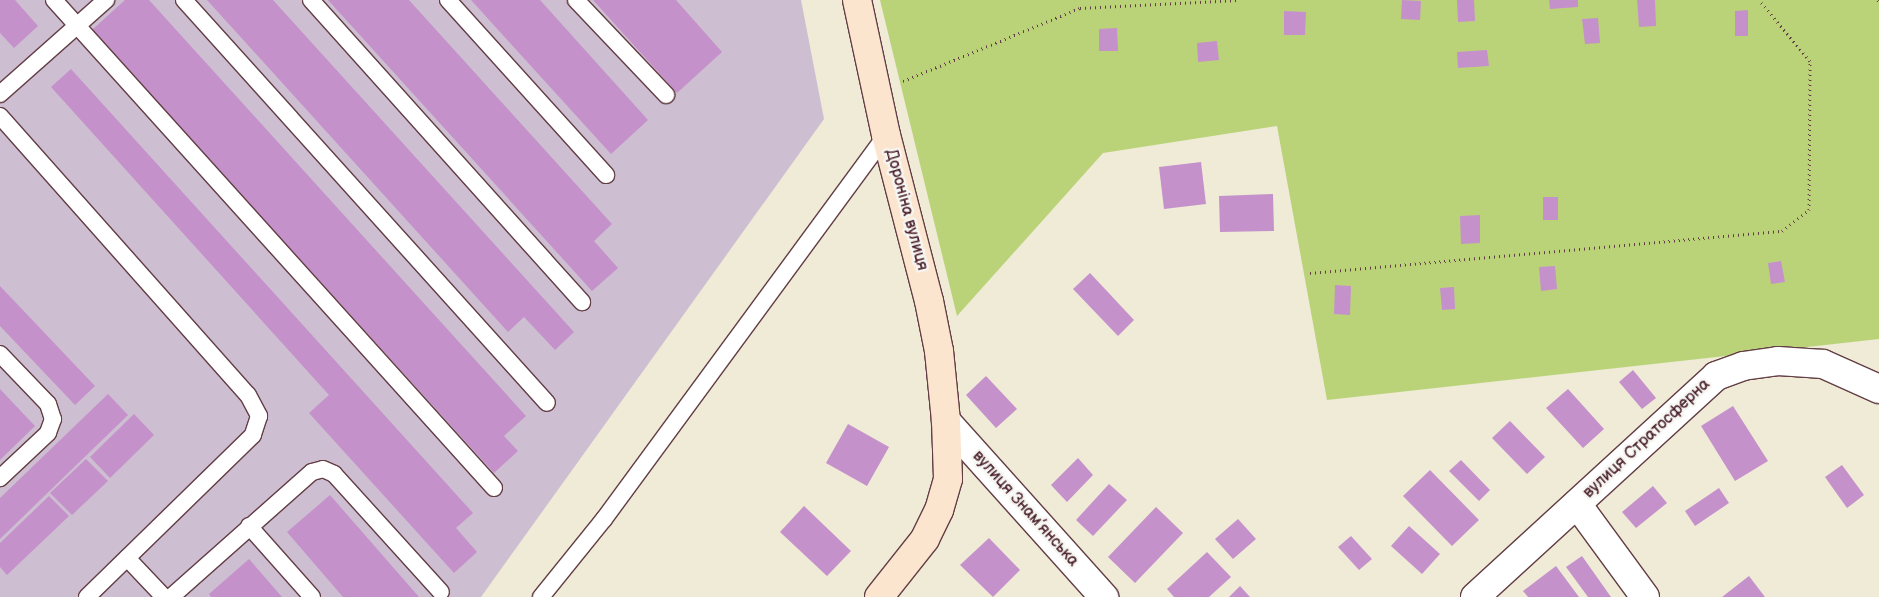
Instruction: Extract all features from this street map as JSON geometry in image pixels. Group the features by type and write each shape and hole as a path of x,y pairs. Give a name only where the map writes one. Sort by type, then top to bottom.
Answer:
{"street":[{"name":"Дороніна вулиця","path":"857,0 886,135 940,351 946,421 948,479 939,510 924,539 879,597"},
{"name":"вулиця Стратосферна","path":"1475,597 1716,376 1743,366 1778,361 1824,364 1879,389"},
{"name":"вулиця Знам’янська","path":"946,421 1104,597"},
{"path":"1577,504 1645,597"}],"lane":[{"path":"54,0 494,488"},
{"path":"0,94 106,0"},
{"path":"184,0 547,403"},
{"path":"311,0 582,302"},
{"path":"448,0 606,175"},
{"path":"576,0 666,96"},
{"path":"0,116 248,395 259,416 253,435 87,597"},
{"path":"541,597 604,519 886,135"},
{"path":"0,354 48,404 53,419 48,433 0,478"},
{"path":"180,594 249,526 312,472 323,469 334,474 441,592"},
{"path":"249,526 312,597"},
{"path":"127,558 164,597"}],"path":[{"path":"877,92 1080,8 1239,0"},
{"path":"1310,273 1782,231 1809,210 1810,61 1759,0"}],"shaded area":[{"path":"0,0 801,0 824,119 481,597 0,597"}],"green space":[{"path":"880,0 1879,0 1879,339 1327,400 1277,126 1103,153 957,316"}],"building":[{"path":"0,0 15,0 38,26 14,48 0,33"},
{"path":"125,0 149,0 526,416 504,436 518,451 494,473 92,30"},
{"path":"207,0 273,0 574,332 555,350 524,317 508,332"},
{"path":"328,0 409,0 612,224 594,241 618,268 592,291"},
{"path":"471,0 540,0 648,120 611,154"},
{"path":"593,0 676,0 722,52 677,93"},
{"path":"1402,0 1421,1 1420,20 1401,19"},
{"path":"1457,0 1474,0 1475,21 1458,22"},
{"path":"1549,0 1578,0 1578,7 1550,9"},
{"path":"1637,0 1655,0 1656,26 1639,27"},
{"path":"1748,10 1748,36 1735,36 1735,11"},
{"path":"1284,11 1306,12 1305,35 1284,35"},
{"path":"1598,18 1600,43 1585,44 1582,19"},
{"path":"1117,28 1118,51 1099,51 1099,29"},
{"path":"1217,41 1219,60 1198,62 1197,43"},
{"path":"1487,50 1489,66 1458,68 1457,52"},
{"path":"71,69 473,513 456,528 477,552 454,573 309,413 329,395 51,87"},
{"path":"1201,162 1206,204 1164,209 1159,167"},
{"path":"1273,194 1274,231 1220,232 1219,196"},
{"path":"1543,197 1558,197 1558,220 1543,220"},
{"path":"1480,215 1480,243 1461,244 1460,216"},
{"path":"1781,261 1785,282 1771,284 1768,263"},
{"path":"1555,266 1557,289 1541,291 1539,267"},
{"path":"1090,273 1134,320 1118,336 1073,289"},
{"path":"1335,285 1351,286 1350,315 1334,314"},
{"path":"0,286 95,386 75,405 0,326"},
{"path":"1454,287 1455,309 1442,310 1440,288"},
{"path":"1633,370 1656,398 1642,409 1619,382"},
{"path":"986,376 1017,409 996,428 966,395"},
{"path":"0,389 35,426 0,460"},
{"path":"1568,389 1604,429 1583,448 1546,408"},
{"path":"108,394 128,415 0,539 0,498"},
{"path":"1733,406 1768,461 1735,481 1701,426"},
{"path":"134,414 154,435 110,478 90,457"},
{"path":"1510,421 1545,457 1527,474 1492,438"},
{"path":"848,424 889,447 867,486 826,463"},
{"path":"1078,458 1093,475 1067,502 1051,485"},
{"path":"86,459 108,481 72,515 50,493"},
{"path":"1461,460 1490,490 1479,501 1449,471"},
{"path":"1842,465 1864,495 1847,508 1825,477"},
{"path":"1430,470 1479,520 1452,546 1403,496"},
{"path":"1109,484 1127,500 1093,536 1076,520"},
{"path":"1653,486 1667,503 1636,528 1622,512"},
{"path":"1719,488 1729,503 1695,526 1685,511"},
{"path":"330,495 419,597 343,597 287,532"},
{"path":"49,496 69,516 7,575 0,567 0,543"},
{"path":"804,506 851,551 827,576 780,532"},
{"path":"1156,507 1183,533 1135,583 1108,557"},
{"path":"1238,519 1256,539 1233,559 1215,539"},
{"path":"1409,526 1440,554 1422,574 1391,546"},
{"path":"1351,536 1372,559 1359,570 1338,547"},
{"path":"989,538 1020,570 993,597 960,565"},
{"path":"1207,552 1231,577 1209,597 1174,597 1167,589"},
{"path":"1582,556 1611,597 1588,597 1566,567"},
{"path":"249,559 282,597 211,597 209,594"},
{"path":"1556,566 1579,597 1528,597 1523,591"},
{"path":"1749,576 1765,597 1722,597"},
{"path":"1240,586 1250,597 1229,597"}]}
